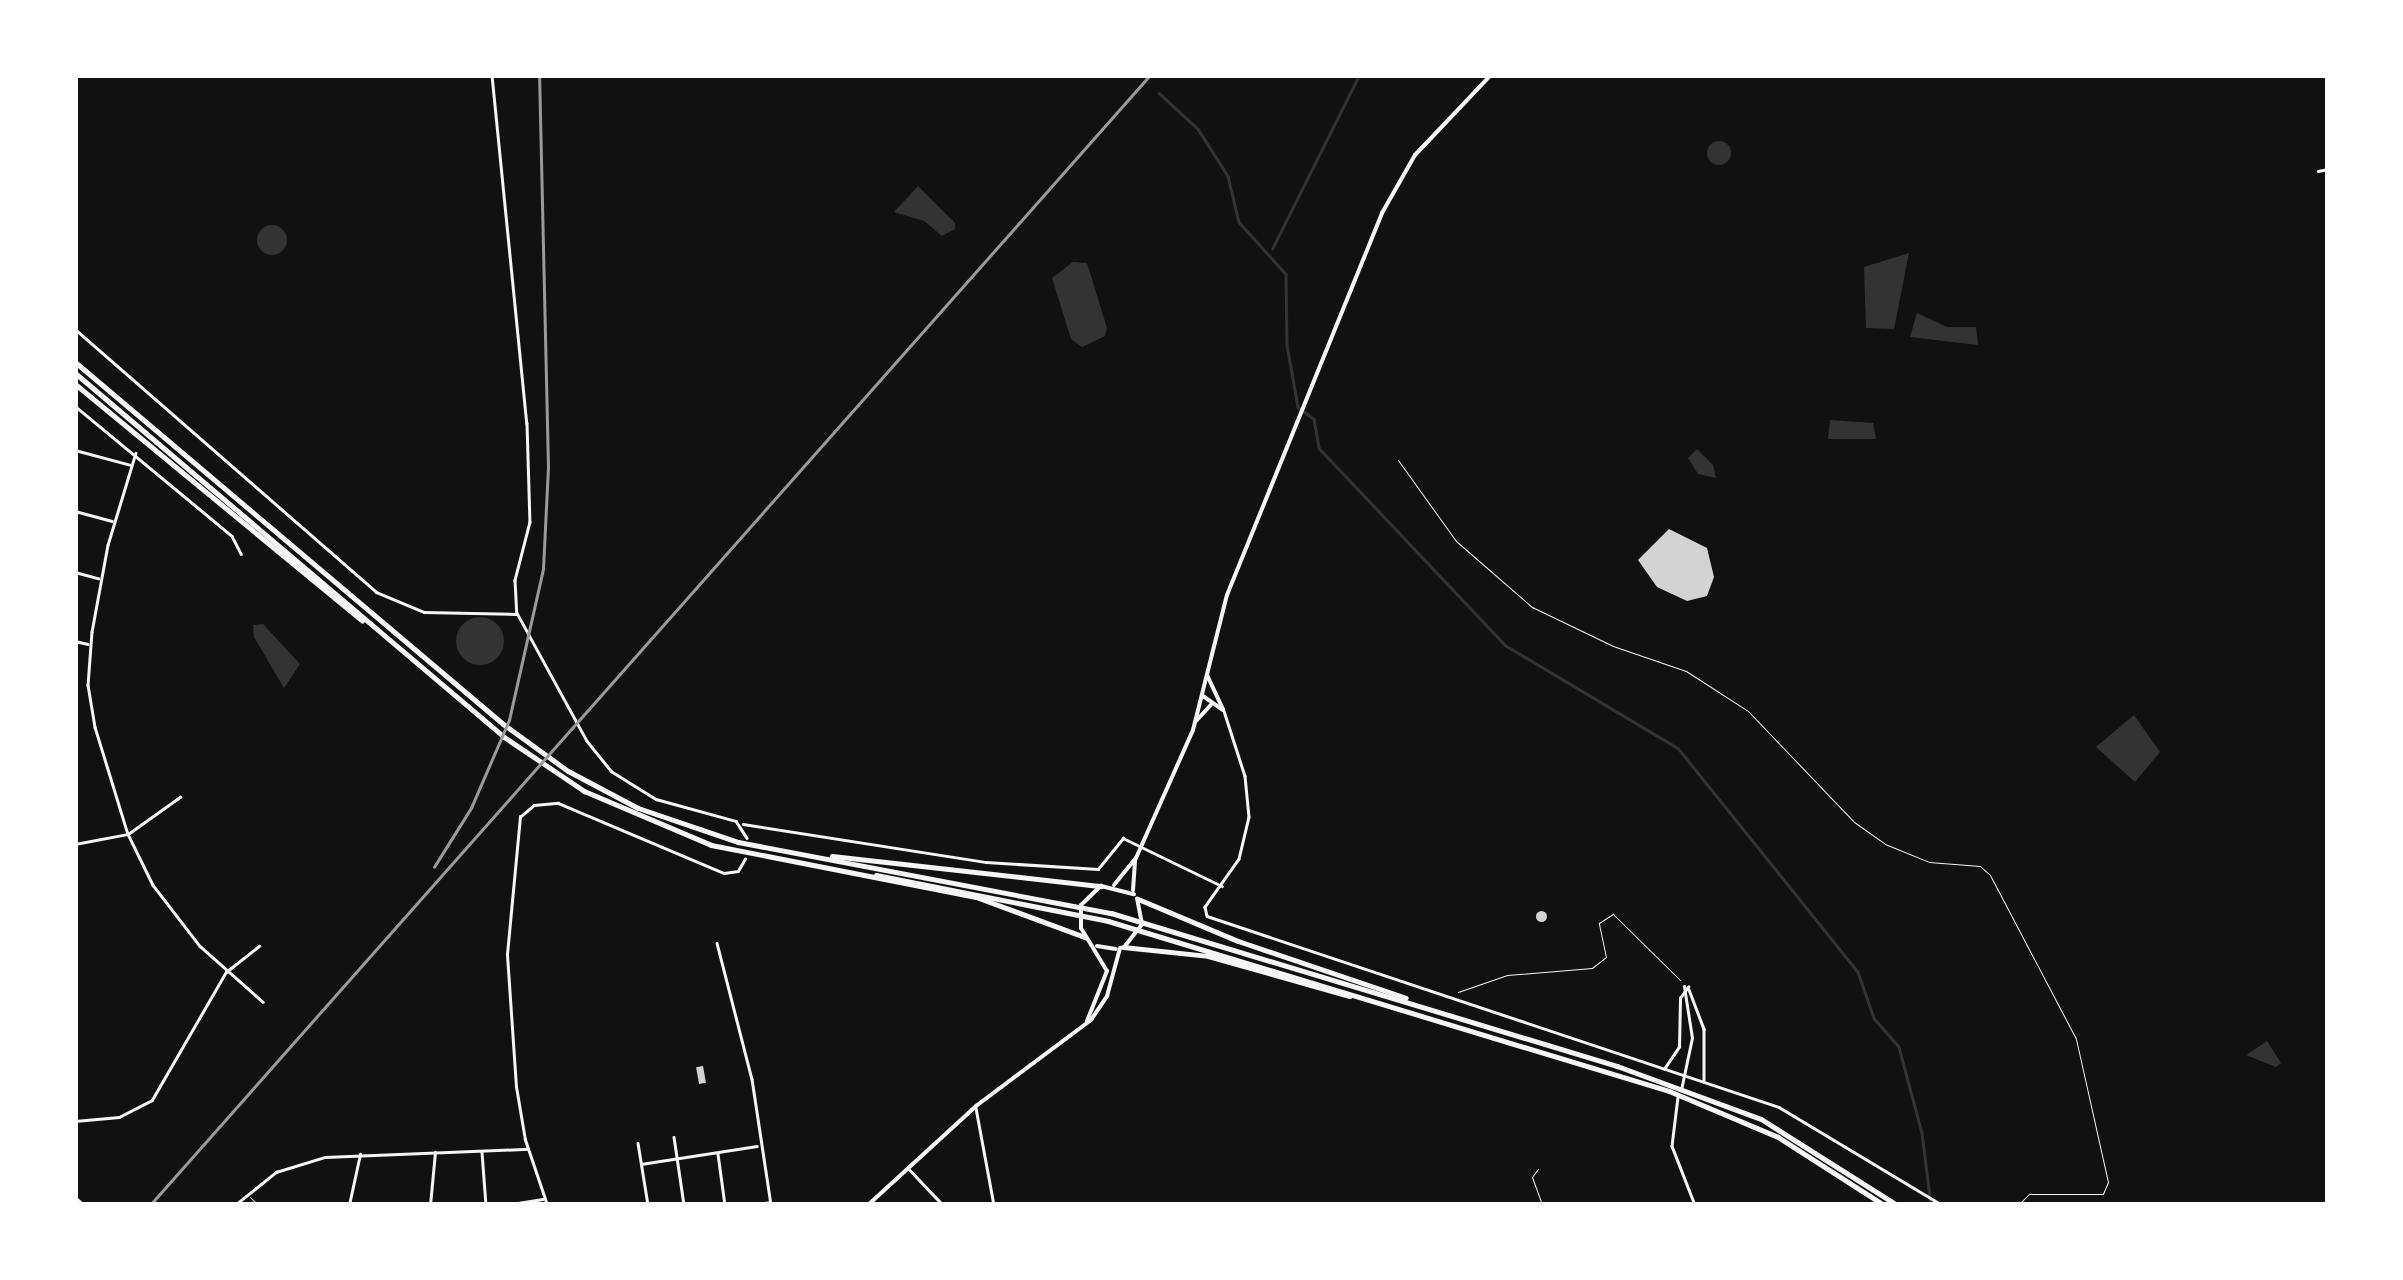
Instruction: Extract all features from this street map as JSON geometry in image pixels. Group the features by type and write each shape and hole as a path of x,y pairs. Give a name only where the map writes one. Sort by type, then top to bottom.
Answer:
{"highway":[{"path":"75,362 479,704 555,762 662,818 775,850 1086,906 1412,1003 1730,1105 1900,1205"},
{"path":"75,373 480,717 549,770 685,836 998,903 1085,937"},
{"path":"75,387 374,627"},
{"path":"775,850 1102,886"},
{"path":"868,874 1072,912 1134,928 1697,1101 1804,1151 1884,1205"},
{"path":"1136,897 1412,1003"},
{"path":"1121,947 1208,956 1368,998"}],"main road":[{"path":"1114,885 1136,858 1195,722 1227,594 1395,186 1415,155 1491,75"},
{"path":"1207,676 1223,710"},
{"path":"1202,696 1215,695"},
{"path":"1202,696 1223,710"},
{"path":"1195,722 1212,705"},
{"path":"868,1205 979,1104 1087,1022 1104,1001 1121,947 1141,928 1136,858"},
{"path":"1104,1001 1107,971 1096,946 1085,937 1079,909 1102,886 1114,885 1136,897"},
{"path":"1096,946 1121,947"},
{"path":"1087,1022 1107,971"}],"street":[{"path":"492,75 527,432 530,522 515,580 517,613 580,730 606,766 634,789 738,823 972,860 1084,868 1105,868 1123,838 1223,886"},
{"path":"2318,171 2326,170"},
{"path":"75,329 376,592 424,612 517,613"},
{"path":"75,406 136,452 159,482 232,536 241,554"},
{"path":"75,450 132,465"},
{"path":"136,452 101,579 90,645 92,716 128,834 170,910 226,972 263,1002"},
{"path":"75,511 114,521"},
{"path":"75,572 101,579"},
{"path":"75,640 90,645"},
{"path":"1223,710 1249,796 1243,847 1223,886 1204,907 1207,916 1434,996 1780,1107 1942,1205"},
{"path":"75,844 128,834 180,797"},
{"path":"547,1205 529,1149 516,1087 507,954 520,817 534,805 558,803 724,873 738,872 745,860"},
{"path":"738,823 747,838"},
{"path":"717,943 752,1079 758,1146 770,1203 747,1205"},
{"path":"75,1121 114,1118 152,1100 226,972 259,946"},
{"path":"1664,1069 1680,1047 1684,987"},
{"path":"1684,987 1692,1031 1686,1074 1675,1108 1672,1146 1696,1205"},
{"path":"1684,987 1692,990 1700,1010 1704,1084"},
{"path":"979,1104 994,1205"},
{"path":"674,1137 684,1205"},
{"path":"638,1143 648,1205"},
{"path":"641,1164 758,1146"},
{"path":"235,1205 246,1193 289,1166 360,1152 529,1149"},
{"path":"482,1150 486,1205"},
{"path":"349,1205 360,1152"},
{"path":"430,1205 435,1152"},
{"path":"718,1153 726,1205"},
{"path":"908,1168 944,1205"},
{"path":"246,1193 258,1205"},
{"path":"75,1197 84,1205"},
{"path":"505,1205 545,1198"}],"path":[{"path":"1398,460 1456,541 1532,607 1613,646 1686,671 1748,711 1854,822 1885,844 1929,862 1980,866 1990,875 2076,1038 2108,1182 2104,1194 2028,1194 2018,1205"},
{"path":"1434,996 1494,984 1508,975 1592,968 1606,956 1599,923 1613,914 1684,987"},
{"path":"1538,1169 1532,1177 1542,1205"}],"shaded area":[{"path":"1719,141 1731,153 1719,165 1707,153"},
{"path":"918,186 955,223 955,229 942,236 924,221 894,212"},
{"path":"272,225 286,234 287,240 278,254 272,255 258,246 257,240 266,226"},
{"path":"1909,253 1894,329 1866,328 1864,267"},
{"path":"1073,262 1087,263 1107,328 1105,336 1082,347 1071,339 1052,278"},
{"path":"1917,313 1947,327 1976,327 1978,345 1910,337"},
{"path":"1830,420 1873,423 1876,439 1828,439"},
{"path":"1697,449 1713,465 1716,478 1698,474 1688,458"},
{"path":"480,617 497,624 504,641 497,658 480,665 463,658 456,641 463,624"},
{"path":"263,624 300,664 284,688 254,637 253,625"},
{"path":"2134,715 2160,752 2135,782 2096,747"},
{"path":"2267,1041 2281,1063 2276,1067 2246,1055"}],"building":[{"path":"1669,529 1707,548 1714,577 1707,596 1687,601 1657,587 1638,560"},
{"path":"1541,911 1546,916 1541,921 1536,916"},
{"path":"703,1066 706,1083 699,1084 696,1067"}],"waterway":[{"path":"1272,249 1359,75"},
{"path":"1159,93 1198,129 1228,176 1239,222 1286,274 1287,345 1298,407 1314,419 1319,448 1505,645 1678,748 1858,972 1874,1018 1899,1047 1922,1133 1931,1205"}],"railway":[{"path":"434,867 471,808 509,720 543,569 548,468 539,75"},
{"path":"150,1205 1150,75"}]}
